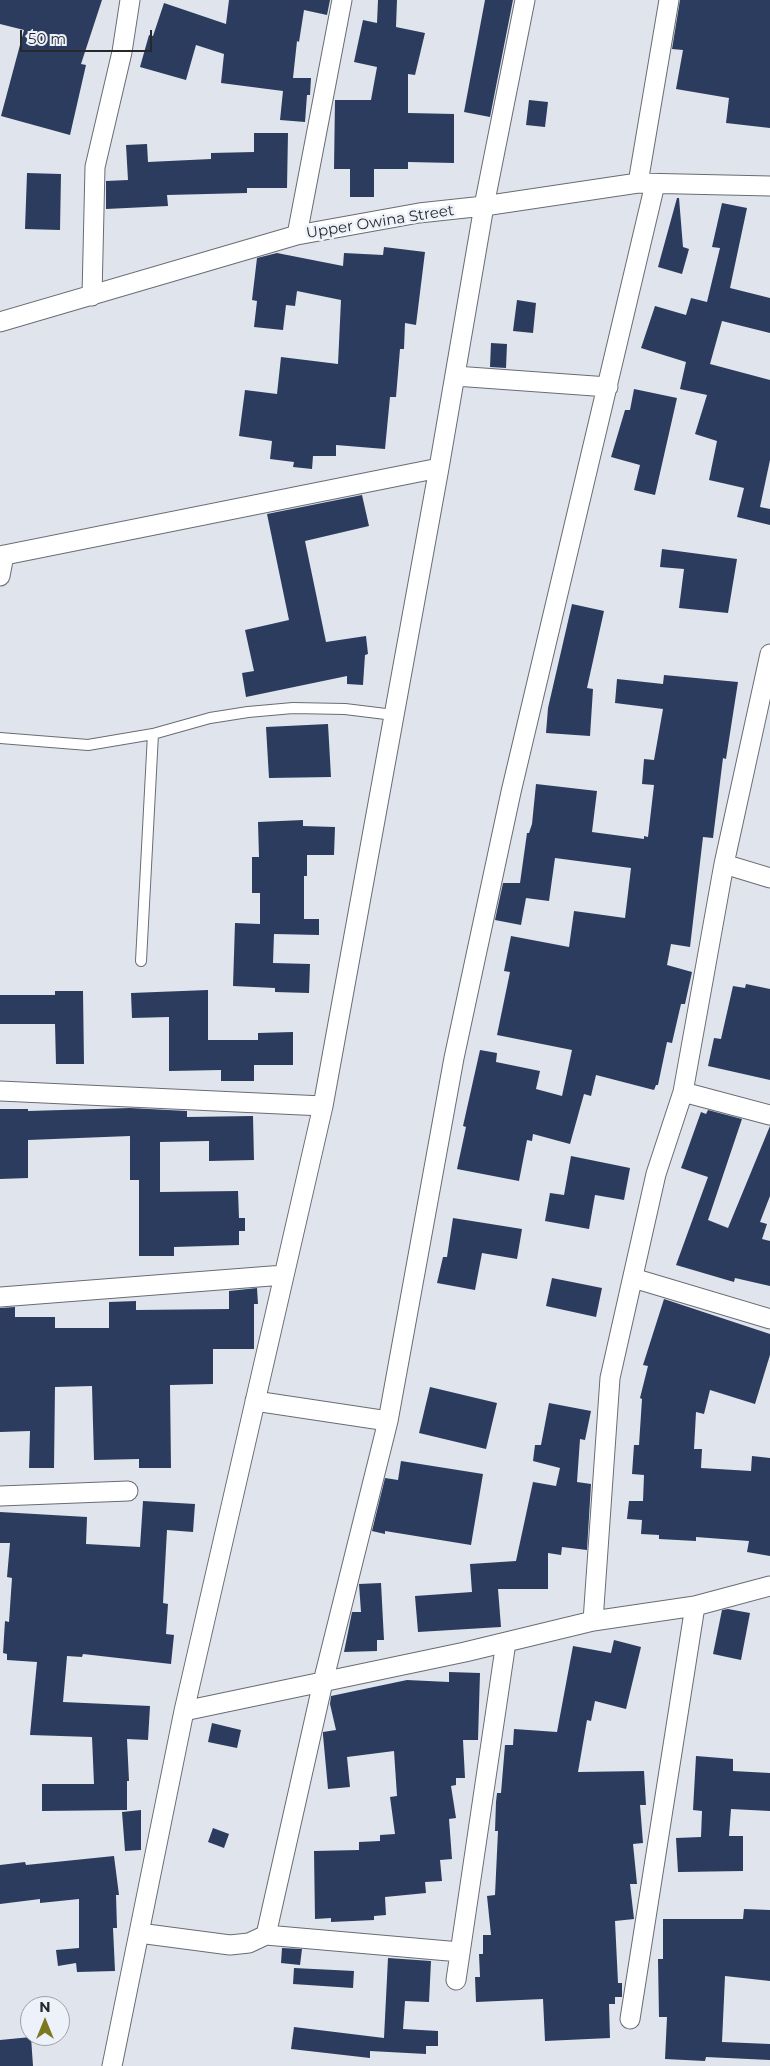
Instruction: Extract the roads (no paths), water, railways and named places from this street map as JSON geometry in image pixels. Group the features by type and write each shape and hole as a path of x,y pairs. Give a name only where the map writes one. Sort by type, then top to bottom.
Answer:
{"street":[{"path":"92,296 95,167 122,52 130,0"},
{"path":"297,235 342,0"},
{"path":"112,2066 184,1711 323,1106 439,468 484,206 525,0"},
{"path":"266,1935 322,1682 388,1421 456,1049 520,754 608,388 647,184 669,0"},
{"name":"Upper Owina Street","path":"0,322 297,235 419,213 647,184 770,186"},
{"path":"455,376 608,388"},
{"path":"0,576 2,555 439,468"},
{"path":"593,1621 610,1378 656,1174 683,1092 724,864 770,654"},
{"path":"724,864 770,878"},
{"path":"0,1091 323,1106"},
{"path":"683,1092 770,1115"},
{"path":"0,1297 284,1275"},
{"path":"633,1278 770,1319"},
{"path":"255,1401 388,1421"},
{"path":"0,1496 128,1491"},
{"path":"184,1711 506,1642 593,1621 695,1606 770,1586"},
{"path":"630,2019 695,1606"},
{"path":"456,1980 506,1642"},
{"path":"139,1933 230,1945 249,1943 266,1935 460,1952"}],"lane":[{"path":"0,738 88,745 153,734 210,718 275,710 345,709 394,715"},
{"path":"141,961 153,734"}]}
